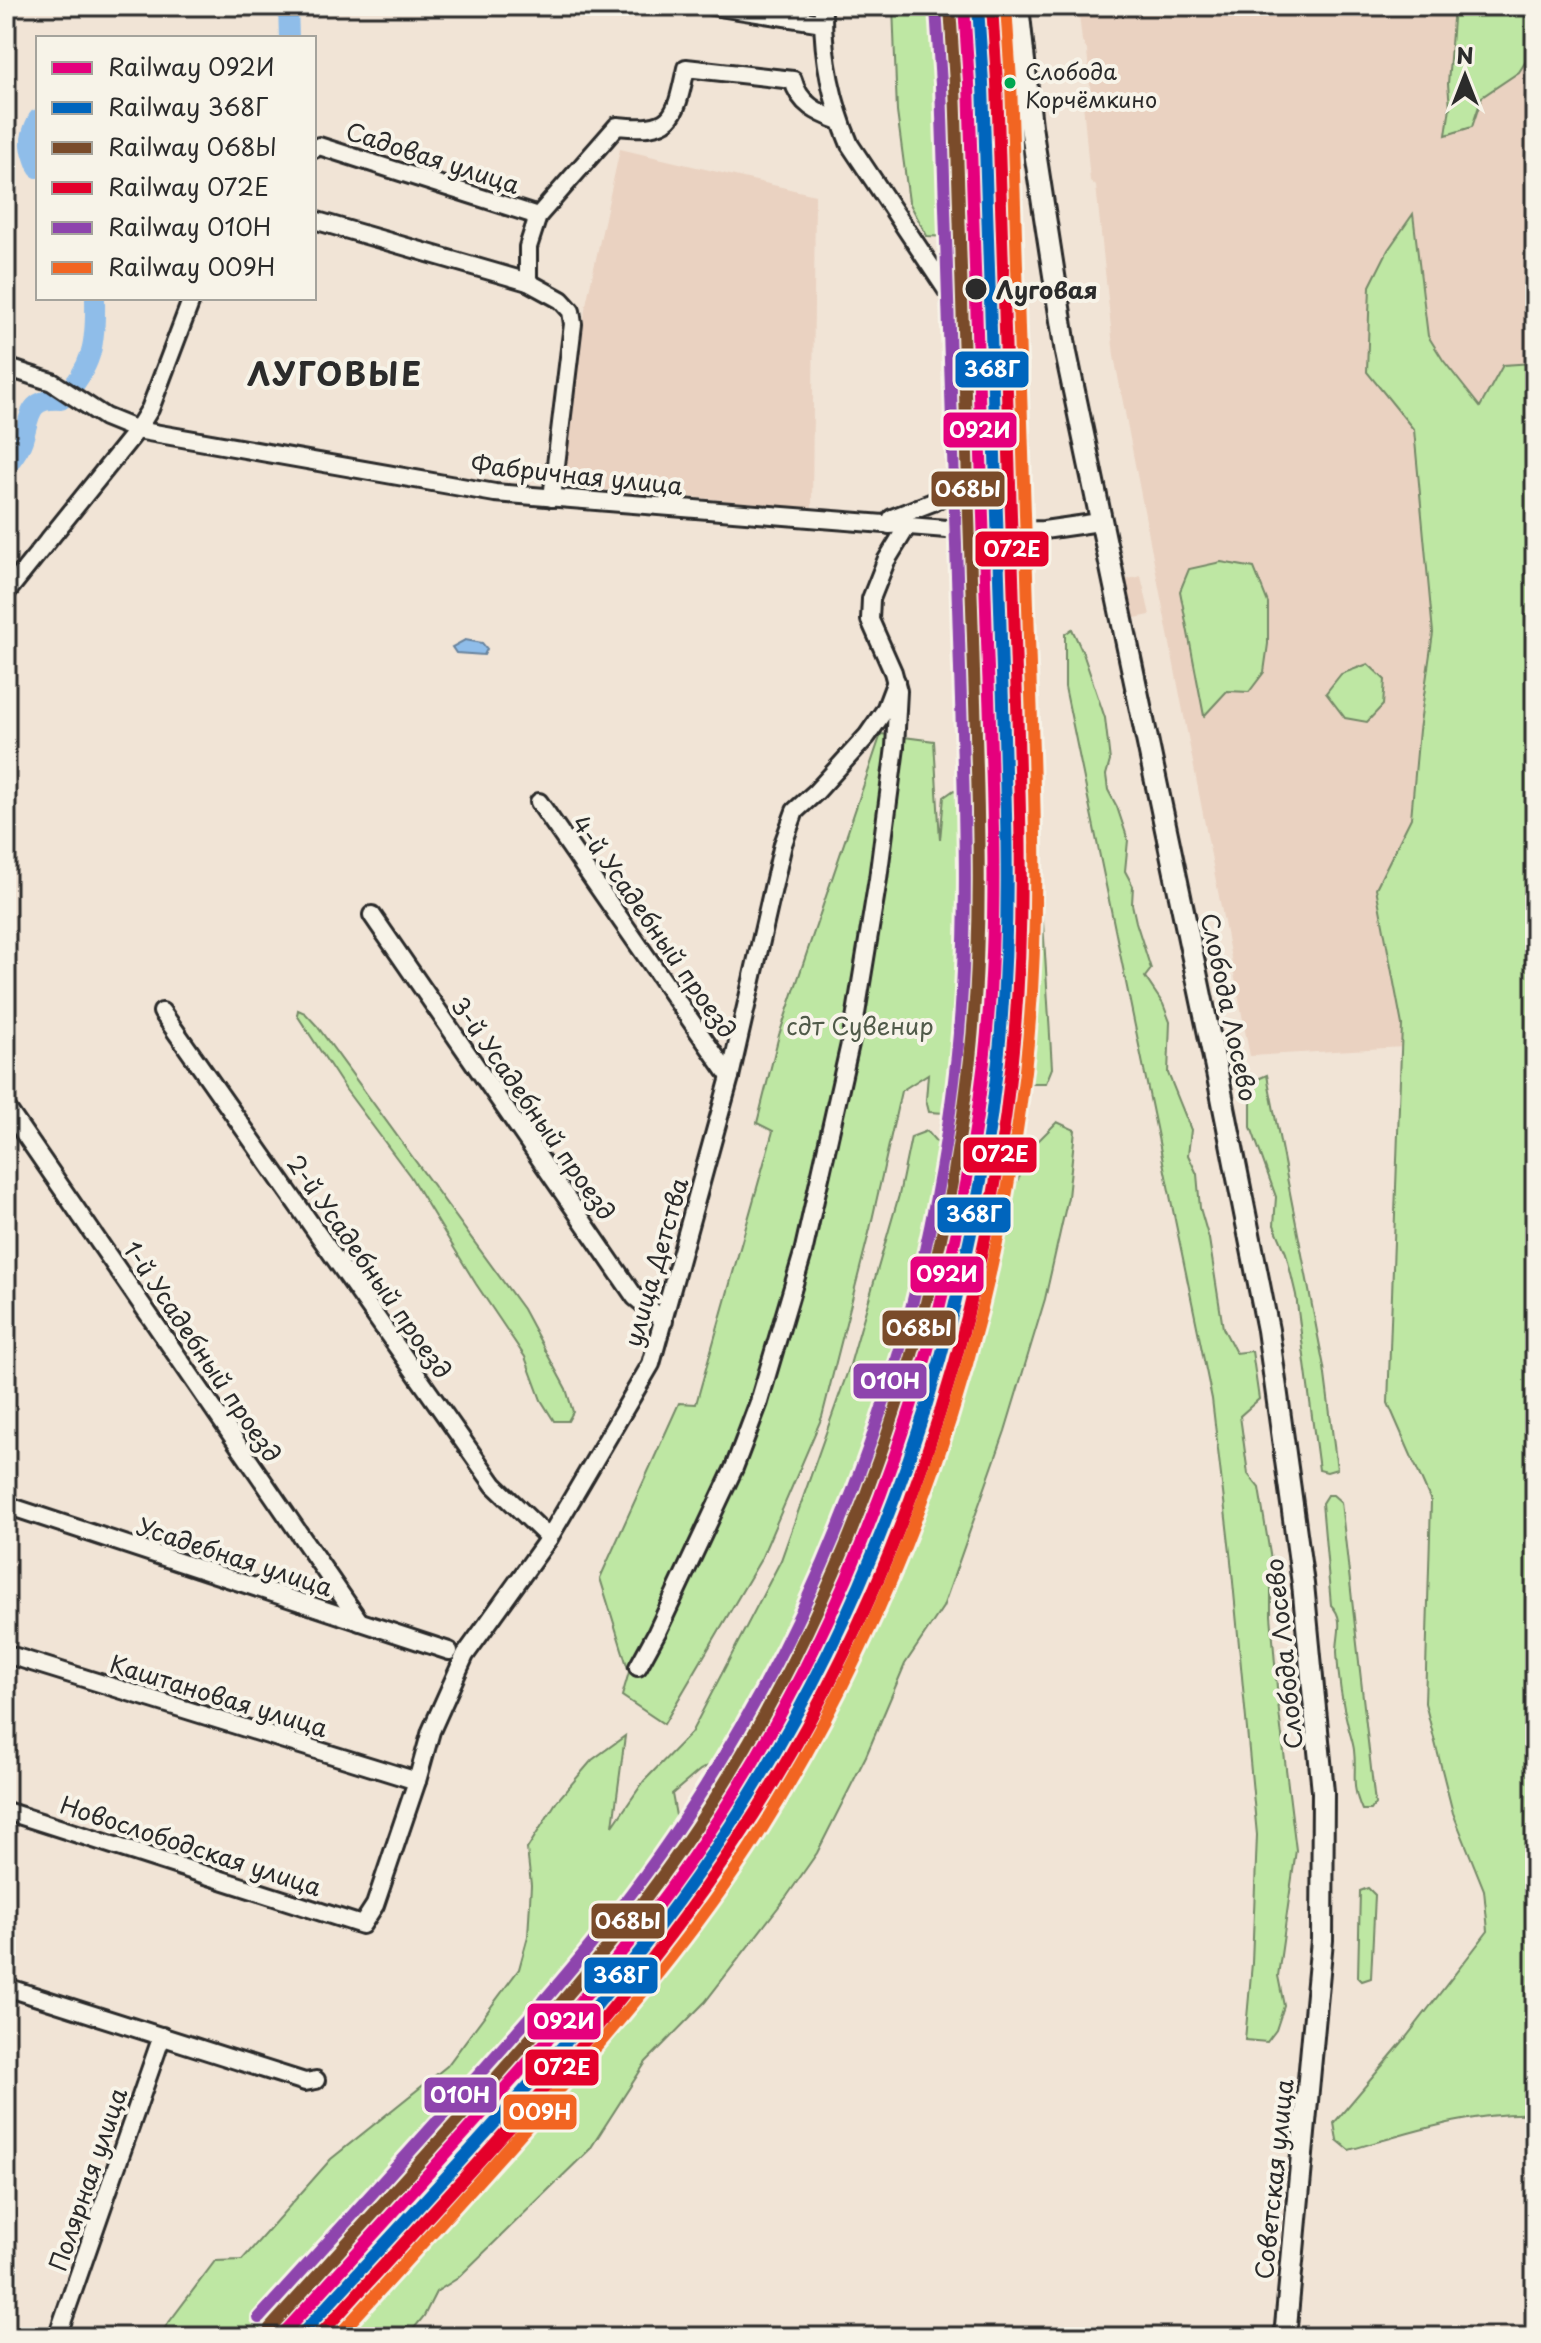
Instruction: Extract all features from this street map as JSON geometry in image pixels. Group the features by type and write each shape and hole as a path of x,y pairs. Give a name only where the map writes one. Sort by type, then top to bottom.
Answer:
{"main road":[{"name":"Слобода Лосево","path":"1018,6 1031,126 1066,353 1268,1330 1303,1584 1323,1792 1322,1940 1314,2027"},
{"name":"Советская улица","path":"1285,2337 1314,2027"}],"street":[{"path":"712,6 823,14 828,76 850,145 950,295 959,434 958,478 947,493 933,502 892,518 889,525"},
{"path":"528,282 528,247 538,216 617,126 646,128 670,120 678,108 686,68 793,80 801,99 840,121"},
{"name":"Садовая улица","path":"316,148 319,146 538,216"},
{"path":"316,221 528,282 561,300 571,311 573,324 552,498"},
{"path":"6,593 137,430 150,409 191,300"},
{"name":"Фабричная улица","path":"6,367 52,382 105,417 137,430 495,493 990,532 1044,530 1100,522"},
{"path":"638,1667 734,1468 759,1402 803,1253 854,1026 878,879 899,709 896,681 870,620 871,599 886,561 908,525"},
{"name":"улица Детства","path":"362,1925 375,1905 431,1731 465,1655 549,1538 651,1364 730,1077 783,844 795,811 867,736 885,710 896,681"},
{"name":"4-й Усадебный проезд","path":"539,802 730,1077"},
{"name":"3-й Усадебный проезд","path":"372,915 635,1297 664,1321"},
{"name":"2-й Усадебный проезд","path":"162,1012 494,1485 549,1538"},
{"name":"1-й Усадебный проезд","path":"6,1107 360,1622"},
{"name":"Усадебная улица","path":"6,1505 449,1651"},
{"name":"Каштановая улица","path":"6,1654 417,1781"},
{"name":"Новослободская улица","path":"6,1811 362,1925"},
{"path":"6,1987 305,2082 316,2080"},
{"name":"Полярная улица","path":"57,2337 162,2036"}],"shaded area":[{"path":"1078,6 1535,6 1535,350 1525,1040 1250,1056 1114,356 1096,186 1090,181 1083,103 1091,96 1087,50 1082,41"},
{"path":"620,149 815,195 812,508 564,486 585,309"},
{"path":"1141,576 1150,615 1130,619 1121,581"}],"green space":[{"path":"893,6 935,6 950,237 927,236 909,202 897,112"},
{"path":"1454,6 1535,6 1535,47 1519,72 1482,97 1472,127 1446,135 1450,107 1448,84"},
{"path":"1413,214 1428,336 1480,407 1503,365 1533,363 1535,367 1535,2114 1465,2120 1349,2150 1337,2140 1334,2123 1404,2040 1488,1931 1484,1890 1453,1813 1425,1703 1431,1501 1388,1403 1402,1025 1376,888 1411,818 1419,730 1433,633 1414,430 1367,372 1370,286 1388,250"},
{"path":"1221,562 1254,568 1268,603 1268,644 1264,672 1249,692 1227,691 1204,716 1180,591 1189,569"},
{"path":"1072,629 1105,718 1110,761 1106,775 1108,790 1128,840 1125,871 1133,886 1132,904 1151,969 1145,977 1163,1004 1170,1022 1168,1073 1191,1130 1188,1155 1197,1174 1200,1208 1209,1239 1223,1328 1236,1353 1252,1351 1259,1399 1240,1416 1248,1474 1259,1488 1271,1560 1271,1615 1279,1712 1296,1850 1278,1976 1284,2006 1276,2030 1267,2042 1245,2040 1252,1963 1257,1835 1212,1399 1065,687 1065,634"},
{"path":"1368,664 1385,680 1383,705 1367,722 1345,718 1326,693 1341,674"},
{"name":"сдт Сувенир","path":"881,734 934,741 940,840 944,797 954,790 961,795 963,806 966,848 963,968 955,1056 945,1113 929,1112 926,1100 928,1074 901,1091 822,1417 761,1559 664,1724 622,1696 629,1672 600,1578 679,1403 696,1404 773,1131 757,1123 779,1035"},
{"path":"1032,890 1042,905 1052,1068 1046,1083 1030,1083 1020,1075 1025,979 1022,934 1025,892"},
{"path":"298,1010 317,1026 523,1309 566,1389 573,1412 568,1421 554,1421 541,1400 525,1357 410,1176 346,1090 297,1015"},
{"path":"1267,1075 1324,1367 1337,1469 1327,1472 1319,1470 1296,1295 1286,1253 1274,1225 1276,1197 1251,1127 1251,1082"},
{"path":"1057,1122 1075,1130 1068,1197 1045,1299 1005,1431 943,1607 905,1664 866,1756 817,1853 705,2002 646,2062 590,2149 458,2278 436,2292 424,2316 407,2337 336,2337 502,2158 660,1965 784,1791 932,1485 1015,1185 1037,1142"},
{"path":"927,1131 939,1145 936,1164 947,1185 924,1255 899,1391 773,1683 725,1757 700,1770 672,1794 677,1821 651,1864 566,1970 558,1998 539,2030 254,2337 158,2337 215,2261 242,2260 331,2159 447,2066 519,1969 528,1936 531,1885 527,1849 557,1801 592,1760 625,1736 613,1826 644,1781 691,1733 781,1560 850,1365 899,1195 911,1137"},
{"path":"1327,1495 1333,1495 1341,1502 1375,1804 1371,1810 1362,1810 1356,1793 1354,1750 1341,1689 1337,1652 1339,1621 1331,1605 1322,1503"},
{"path":"1368,1888 1375,1895 1371,1978 1362,1981 1358,1977 1360,1891"}],"water":[{"path":"465,640 482,643 487,649 484,655 456,653 452,647"}],"waterway":[{"path":"288,6 289,36"},
{"path":"36,124 31,144 36,163"},
{"path":"6,467 22,444 30,415 37,405 61,400 80,377 93,342 95,300"}],"rail line":[{"name":"092И","path":"280,2337 580,2002 667,1893 720,1816 772,1730 818,1640 859,1549 895,1454 926,1358 970,1162 984,1062 992,957 992,799 964,6"},
{"name":"368Г","path":"299,2337 469,2152 580,2025 683,1894 730,1826 783,1739 830,1648 872,1555 909,1459 939,1362 965,1262 984,1162 1003,1008 1007,903 983,83 978,6"},
{"name":"072Е","path":"318,2337 593,2032 694,1903 740,1836 794,1748 843,1656 886,1561 923,1464 954,1365 979,1264 999,1162 1017,1007 1021,902 997,82 992,6"},
{"name":"009Н","path":"337,2337 629,2009 709,1907 758,1835 810,1747 857,1656 898,1563 934,1468 965,1371 990,1272 1010,1172 1025,1071 1034,963 1033,746 1006,6"},
{"name":"068Ы","path":"270,2328 568,1994 627,1922 708,1809 806,1635 847,1543 882,1449 912,1354 937,1256 956,1158 975,1006 979,902 955,84 950,7"},
{"name":"010Н","path":"259,2318 556,1986 615,1915 670,1841 747,1717 793,1628 834,1537 870,1444 900,1349 925,1252 944,1154 957,1055 964,951 962,741 936,8"}],"place":[{"name":"Слобода Корчёмкино","path":"1010,83"},
{"name":"Луговая","path":"976,289"}],"district":[{"name":"ЛУГОВЫЕ","path":"335,373"}]}
